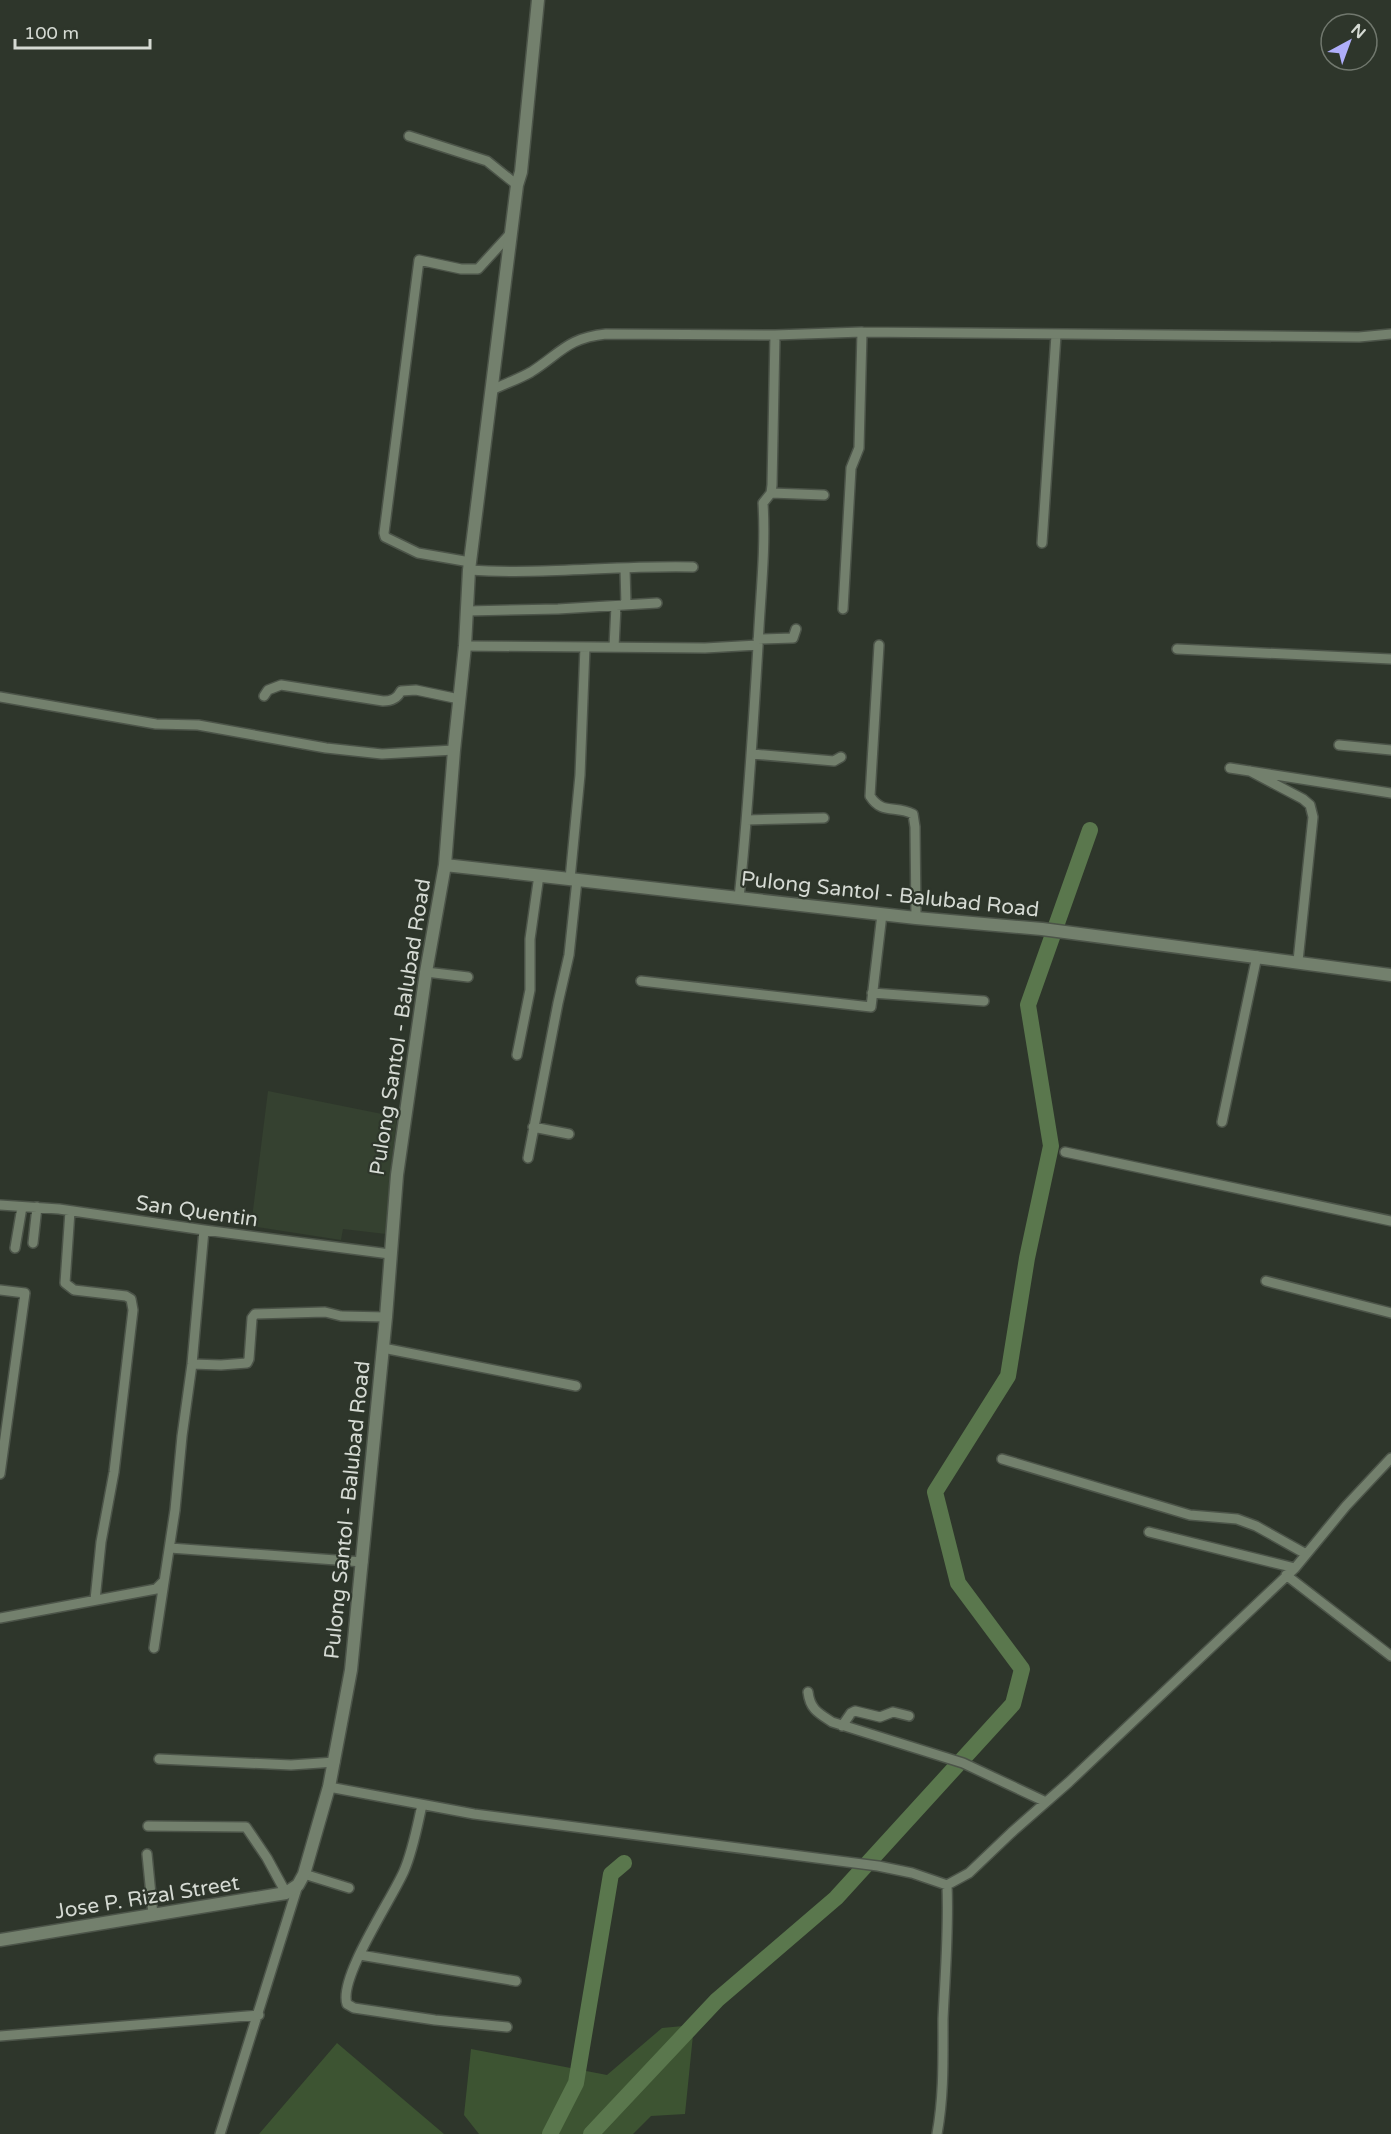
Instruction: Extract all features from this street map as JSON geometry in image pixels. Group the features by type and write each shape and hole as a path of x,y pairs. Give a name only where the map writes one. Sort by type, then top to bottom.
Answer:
{"street":[{"path":"445,865 465,646 469,566 510,234 521,172 538,0"},
{"path":"409,135 487,161 517,185"},
{"path":"510,234 478,269 460,269 419,260 385,537 418,553 469,566 693,567"},
{"path":"492,390 530,373 567,345 587,336 606,333 775,335 861,332 1359,337 1391,334"},
{"path":"843,609 850,468 859,448 861,332"},
{"path":"739,898 752,754 763,554 763,503 771,493 775,335"},
{"path":"1042,543 1056,335"},
{"path":"771,493 824,495"},
{"path":"614,647 625,568"},
{"path":"466,611 657,603"},
{"path":"465,646 705,648 793,638 796,629"},
{"path":"879,645 870,796 874,803 882,808 903,809 913,814 916,918"},
{"path":"528,1158 569,955 585,647"},
{"path":"1177,649 1391,659"},
{"path":"264,696 268,690 280,685 383,701 390,701 398,697 401,692 416,690 459,699"},
{"path":"0,697 156,724 198,725 326,748 382,754 454,750"},
{"path":"1340,746 1391,750"},
{"path":"752,754 834,761 841,757"},
{"path":"1230,768 1391,793"},
{"path":"1250,771 1303,799 1310,806 1312,817 1298,961"},
{"path":"747,820 824,819"},
{"name":"Pulong Santol - Balubad Road","path":"301,1880 329,1787 351,1670 387,1317 397,1175 426,972 445,865 916,918 1042,929 1391,975"},
{"path":"518,1055 530,990 530,939 539,875"},
{"path":"641,981 871,1006 882,914"},
{"path":"1222,1122 1257,956"},
{"path":"426,972 468,976"},
{"path":"872,993 984,1001"},
{"path":"533,1127 569,1134"},
{"path":"1065,1152 1391,1221"},
{"name":"San Quentin","path":"0,1205 70,1211 390,1254"},
{"path":"15,1248 22,1207"},
{"path":"33,1243 37,1207"},
{"path":"70,1211 65,1284 74,1290 126,1296 131,1299 133,1310 114,1472 101,1542 95,1600"},
{"path":"154,1648 170,1548 192,1364 204,1230"},
{"path":"1266,1281 1391,1313"},
{"path":"0,1290 25,1293 0,1474"},
{"path":"192,1364 247,1363 255,1314 325,1312 341,1316 387,1317"},
{"path":"383,1348 576,1386"},
{"path":"329,1787 474,1814 878,1866 947,1886 969,1873 1129,1727 1295,1568 1346,1506 1391,1458"},
{"path":"1002,1460 1190,1515 1237,1519 1256,1526 1306,1554"},
{"path":"1149,1532 1295,1568"},
{"path":"170,1548 363,1562"},
{"path":"1286,1575 1391,1656"},
{"path":"0,1618 156,1589 164,1581"},
{"path":"808,1692 814,1711 832,1722 960,1762 1046,1802"},
{"path":"842,1726 855,1711 880,1717 893,1712 909,1716"},
{"path":"159,1759 291,1765 334,1762"},
{"path":"422,1805 404,1871 360,1955 344,1997 347,2004 354,2008 435,2020 507,2027"},
{"path":"148,1826 246,1827 267,1858 286,1893"},
{"path":"147,1854 153,1915"},
{"path":"220,2134 301,1880 349,1888"},
{"name":"Jose P. Rizal Street","path":"0,1940 286,1893 301,1880"},
{"path":"937,2134 942,2106 949,1927 947,1886"},
{"path":"360,1955 516,1981"},
{"path":"0,2036 259,2015"}],"shaded area":[{"path":"268,1091 397,1117 386,1234 343,1229 341,1240 251,1226"}],"green space":[{"path":"694,2025 685,2114 651,2116 633,2134 479,2134 464,2115 471,2049 607,2075 662,2028"},
{"path":"337,2043 444,2134 259,2134"}],"waterway":[{"path":"591,2134 717,2000 836,1898 1013,1704 1022,1669 958,1583 935,1492 1008,1376 1027,1258 1051,1146 1028,1005 1090,830"},
{"path":"550,2134 576,2083 611,1874 624,1863"}]}
